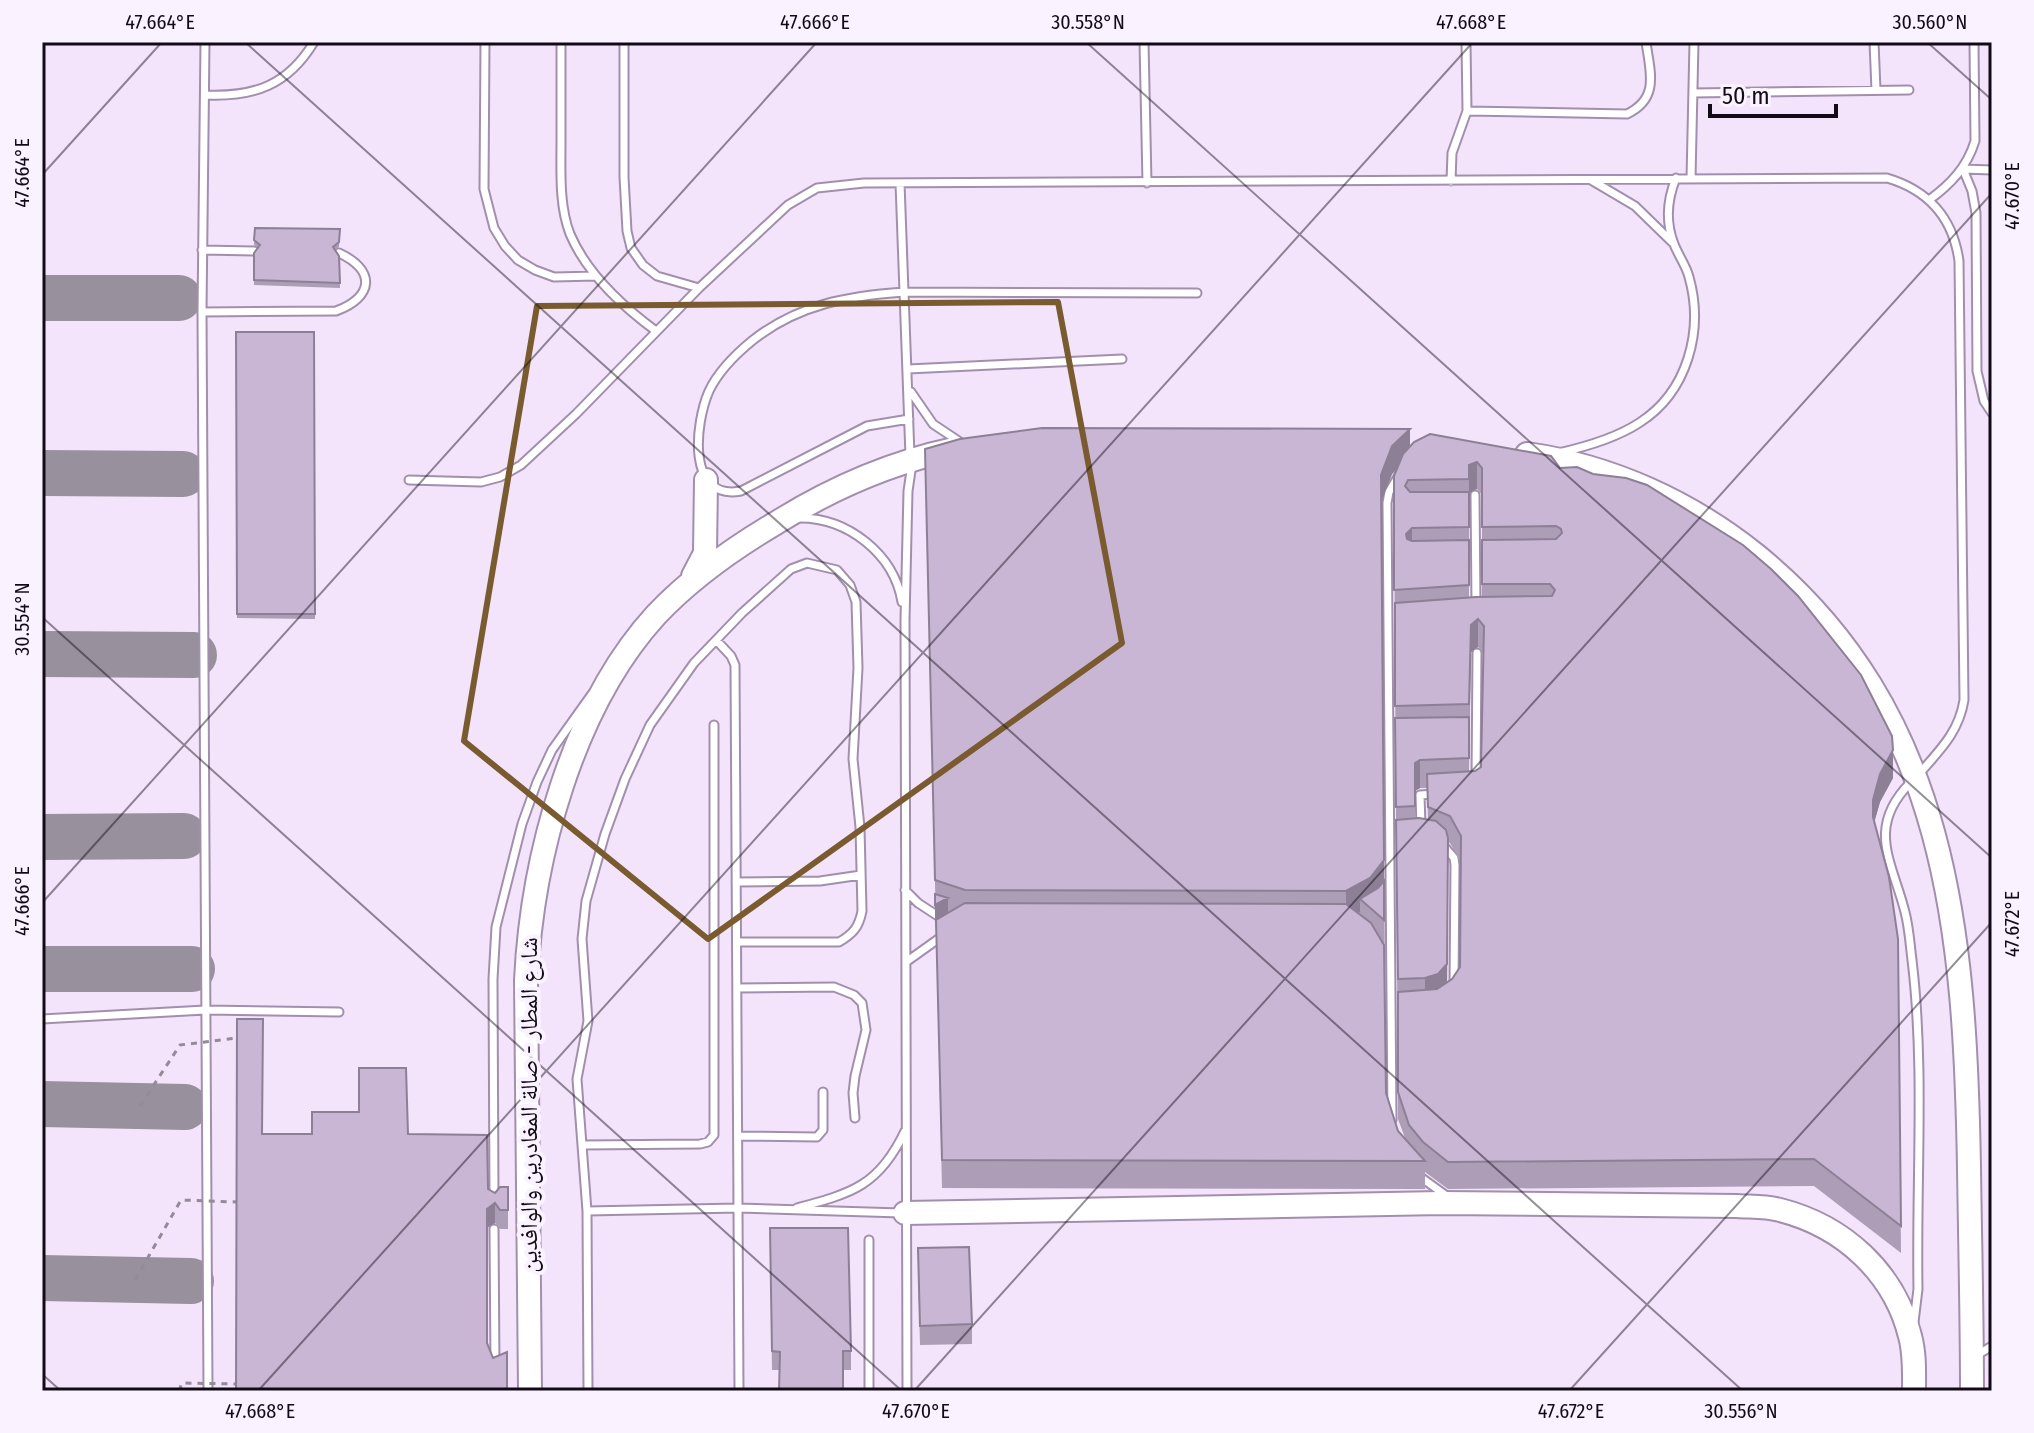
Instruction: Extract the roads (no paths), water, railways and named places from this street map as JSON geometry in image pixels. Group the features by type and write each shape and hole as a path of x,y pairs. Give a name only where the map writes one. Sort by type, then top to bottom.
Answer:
{"highway":[{"name":"شارع المطار - صالة المغادرين والوافدين","path":"530,1391 528,934 536,880 564,780 604,690 624,655 656,615 700,573 736,547 843,485 912,459 976,445"},
{"path":"1503,450 1545,456 1631,481 1674,501 1730,534 1781,575 1817,611 1848,649 1886,713 1915,777 1938,845 1961,990 1968,1102 1972,1391"},
{"path":"675,597 696,573 705,553 706,480"},
{"path":"905,1213 1464,1203 1777,1209 1815,1221 1849,1242 1878,1270 1898,1301 1910,1336 1914,1391"}],"lane":[{"path":"205,42 202,312 208,1391"},
{"path":"206,95 233,96 259,90 283,78 303,60 314,42"},
{"path":"485,42 484,189 494,228 518,260 535,270 554,277 596,276"},
{"path":"561,42 561,160 565,213 571,234 596,276 624,305 656,331"},
{"path":"624,42 624,177 631,248 643,265 657,276 699,288"},
{"path":"1144,42 1147,183"},
{"path":"1451,181 1452,153 1467,111 1466,42"},
{"path":"1467,111 1627,114 1639,109 1647,99 1651,86 1646,42"},
{"path":"1691,179 1694,42"},
{"path":"1874,42 1876,90"},
{"path":"1929,200 1963,169 1975,141 1974,42"},
{"path":"1693,93 1909,90"},
{"path":"1963,169 1992,170"},
{"path":"1963,169 1976,213 1977,371 1984,401 1992,413"},
{"path":"409,480 481,482 500,477 521,465 567,423 699,288 802,195 835,184 1872,177 1902,183 1938,208 1952,233 1959,261 1964,700 1962,717 1955,732 1895,802 1884,830 1884,845 1905,913 1917,1007 1918,1289 1916,1316 1910,1336"},
{"path":"1545,456 1588,445 1639,423 1665,401 1684,372 1694,340 1695,307 1689,274 1674,244 1667,211 1676,178"},
{"path":"1588,179 1635,206 1674,244"},
{"path":"900,183 912,459 908,491 905,620 907,1391"},
{"path":"202,250 254,251"},
{"path":"202,312 336,311 349,306 361,298 366,283 362,269 339,253"},
{"path":"909,419 867,426 741,491 729,493 716,489 706,480 700,468 703,408 710,389 741,351 786,318 824,302 865,294 904,292 1197,293"},
{"path":"908,369 1122,359"},
{"path":"909,388 933,424 943,433 976,445"},
{"path":"1393,1131 1387,503 1395,480 1408,465"},
{"path":"1475,495 1476,618"},
{"path":"1459,513 1475,513"},
{"path":"784,518 814,518 842,526 867,542 887,564 900,591 905,620"},
{"path":"1460,561 1489,561"},
{"path":"588,1391 587,1211 577,1079 588,1021 582,939 586,901 605,834 636,753 673,692 716,640 791,569 807,563 822,565 837,570 850,585 856,602 853,759 860,827 859,924 851,935 839,942 737,942"},
{"path":"1388,624 1400,623"},
{"path":"716,640 735,665 739,1391"},
{"path":"1475,792 1477,653"},
{"path":"494,1206 493,979 496,927 522,824 552,750 583,703 624,655"},
{"path":"583,1145 700,1144 708,1142 714,1135 714,725"},
{"path":"1462,738 1476,738"},
{"path":"1389,740 1403,739"},
{"path":"1422,840 1420,795 1448,793"},
{"path":"1390,842 1401,841"},
{"path":"1436,842 1450,852 1455,865 1453,994"},
{"path":"736,882 820,881 861,875"},
{"path":"905,890 932,914 956,923"},
{"path":"1381,905 1390,890"},
{"path":"905,962 949,932"},
{"path":"1385,959 1391,971"},
{"path":"737,988 834,987 854,995 862,1003 866,1030 855,1076 855,1118"},
{"path":"42,1019 205,1010 339,1012"},
{"path":"1391,1013 1403,1013"},
{"path":"738,1136 817,1137 823,1130 823,1092"},
{"path":"789,1210 853,1191 876,1175 894,1154 906,1129"},
{"path":"1411,1168 1434,1189 1464,1203"},
{"path":"587,1211 738,1208 905,1213"},
{"path":"494,1229 495,1371"},
{"path":"869,1240 869,1391"},
{"path":"1972,1358 1992,1346"}]}
